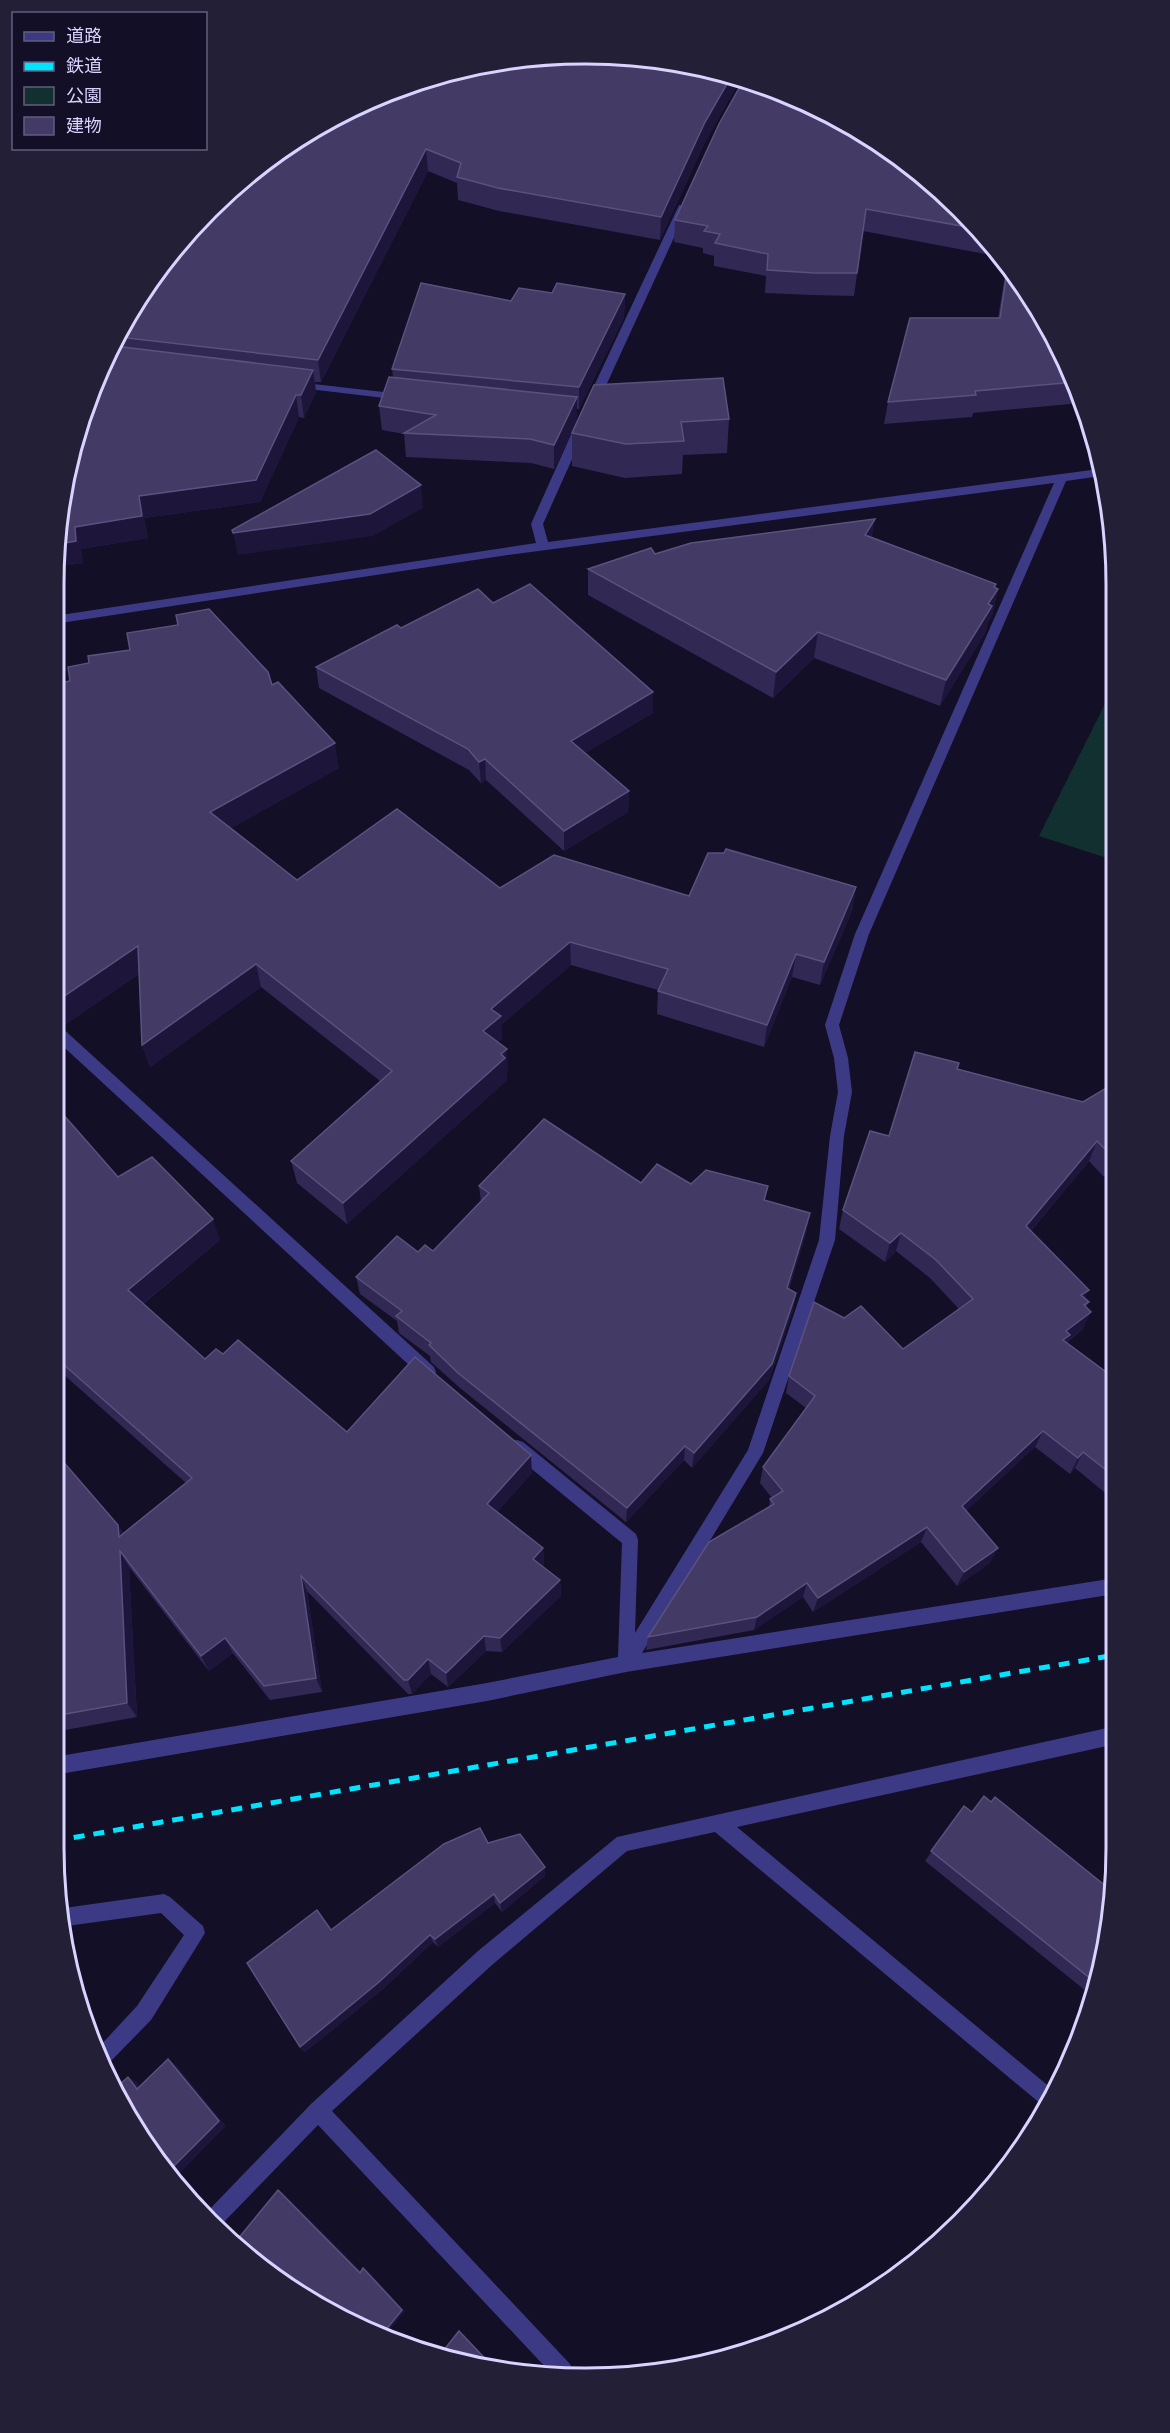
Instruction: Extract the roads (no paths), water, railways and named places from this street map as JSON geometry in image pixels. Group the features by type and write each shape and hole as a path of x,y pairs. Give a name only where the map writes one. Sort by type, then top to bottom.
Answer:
{"street":[{"path":"543,546 537,524 686,199"},
{"path":"288,384 414,399"},
{"path":"64,618 543,546 1093,474"},
{"path":"626,1664 755,1453 827,1240 837,1136 845,1092 841,1058 832,1025 862,934 1061,479"},
{"path":"64,1038 436,1379"},
{"path":"506,1438 630,1540 626,1664"},
{"path":"64,1764 487,1692 626,1664 1106,1587"},
{"path":"216,2215 318,2112 485,1958 623,1843 1106,1737"},
{"path":"718,1822 1043,2094"},
{"path":"69,1916 164,1903 195,1933 144,2013 106,2052"},
{"path":"318,2112 558,2367"}],"railway":[{"path":"64,1839 1106,1657"}]}
